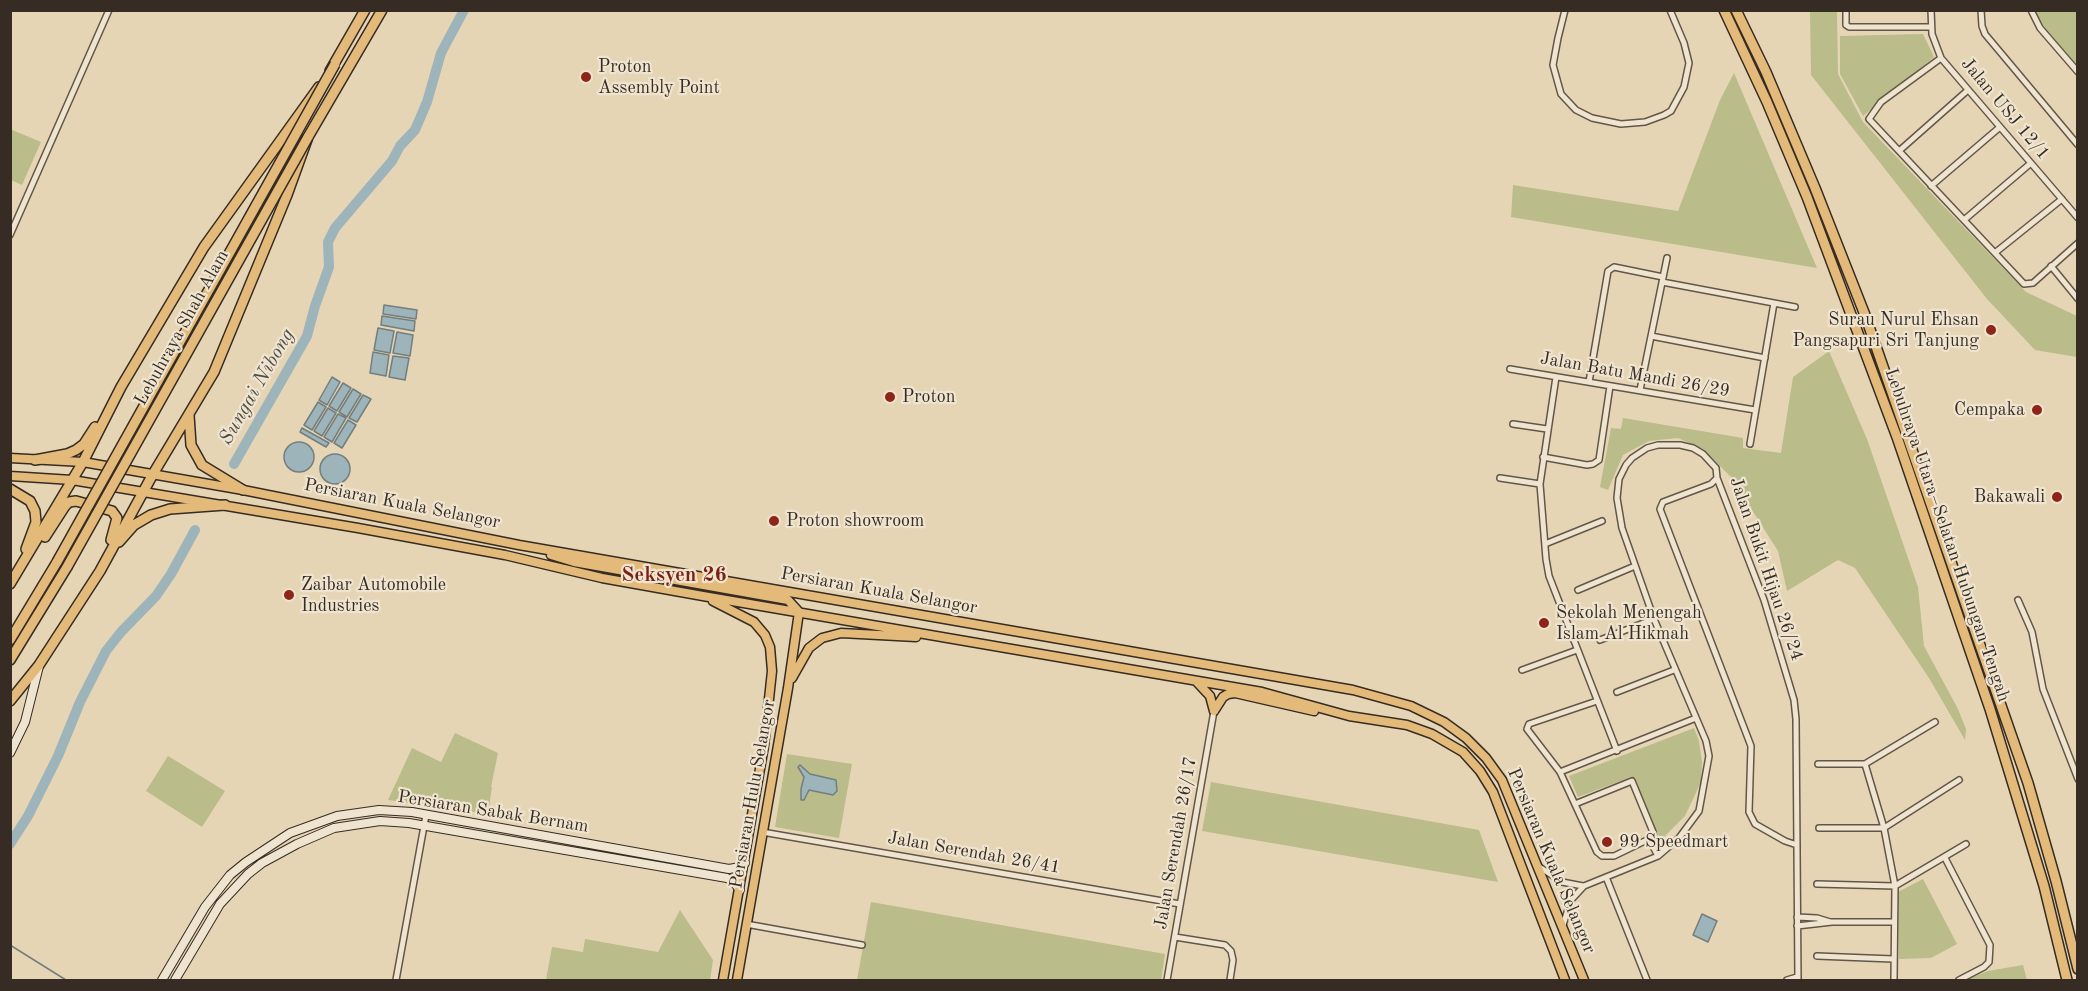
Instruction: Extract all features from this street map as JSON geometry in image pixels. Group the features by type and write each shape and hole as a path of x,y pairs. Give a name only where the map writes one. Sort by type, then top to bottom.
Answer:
{"highway":[{"name":"Lebuhraya Shah Alam","path":"10,640 57,561 365,10"},
{"name":"Lebuhraya Shah Alam","path":"10,660 67,567 308,137 382,10"},
{"name":"Lebuhraya Utara–Selatan Hubungan Tengah","path":"1724,10 1767,102 1807,197 1898,440 1990,709 2044,886 2067,981"},
{"name":"Lebuhraya Utara–Selatan Hubungan Tengah","path":"1736,10 1766,72 1865,315 2028,783 2078,969"},
{"path":"34,460 67,454 84,444 121,387 204,247 335,64"},
{"path":"10,701 39,665 100,571 153,474 214,372 242,308 308,137"},
{"path":"10,584 83,462 121,387"},
{"path":"189,415 191,445 202,465 243,490"},
{"path":"10,489 30,501 35,511 36,522 18,571"},
{"path":"18,571 30,560 65,506 69,502 76,501 112,511 117,518 100,571"},
{"path":"108,554 134,525 151,515 170,509 225,505"}],"main road":[{"name":"Persiaran Kuala Selangor","path":"10,458 83,462 153,474 519,545 1353,690 1412,706 1444,722 1466,738 1486,758 1502,780 1584,981"},
{"name":"Persiaran Kuala Selangor","path":"10,476 72,480 225,505 505,555 602,578 1262,692 1349,716 1407,725 1432,734 1463,752 1480,771 1493,792 1565,981"},
{"path":"519,545 574,562 788,600 799,612"},
{"name":"Persiaran Hulu Selangor","path":"703,596 754,622 765,635 770,647 772,671 764,746 723,981"},
{"name":"Persiaran Hulu Selangor","path":"736,981 788,688 799,612"},
{"path":"788,688 798,665 809,648 822,638 841,633 956,639"},
{"path":"1194,680 1210,696 1214,711"},
{"path":"1214,711 1224,697 1235,693 1298,709 1349,716"}],"street":[{"path":"10,235 109,10"},
{"path":"1565,10 1557,38 1553,65 1561,94 1576,110 1592,118 1621,124 1645,122 1671,111 1684,87 1689,63 1670,10"},
{"path":"1846,10 1846,25 1849,27 1931,27"},
{"name":"Jalan USJ 12/1","path":"1931,10 1931,27 1941,58 2078,218"},
{"path":"1982,10 1982,26 1985,34 2078,145"},
{"path":"2031,10 2040,28 2078,72"},
{"path":"1941,58 1881,102 1869,119 1996,252 2021,282 2033,283 2078,243"},
{"path":"1899,151 1968,90"},
{"path":"1931,186 2000,127"},
{"path":"1964,220 2031,163"},
{"path":"1996,252 2062,199"},
{"path":"1640,390 1667,258"},
{"path":"2051,266 2078,299"},
{"path":"1589,382 1608,271 1614,267 1795,308"},
{"path":"1750,444 1774,303"},
{"path":"1651,336 1765,358"},
{"name":"Jalan Batu Mandi 26/29","path":"1510,369 1755,410"},
{"path":"1556,377 1540,484 1549,576 1617,750"},
{"path":"1543,457 1587,465 1599,460 1610,386"},
{"path":"1513,424 1547,429"},
{"name":"Jalan Bukit Hijau 26/24","path":"1584,886 1658,856 1680,838 1700,811 1709,756 1706,741 1654,620 1622,528 1617,498 1619,479 1626,465 1647,448 1658,445 1680,445 1693,448 1703,454 1716,468 1717,478 1764,600 1794,700 1797,979"},
{"path":"1500,478 1540,484"},
{"path":"1717,478 1711,484 1664,502 1660,509 1751,746 1749,812 1755,824 1785,842 1797,845"},
{"path":"1545,544 1602,521"},
{"path":"1578,590 1635,566"},
{"path":"2018,600 2032,632 2043,689 2078,779"},
{"path":"1600,640 1654,620"},
{"path":"1522,670 1577,650"},
{"path":"10,753 18,742 25,722 39,665"},
{"path":"1617,692 1674,670"},
{"path":"1575,804 1632,781 1653,832 1649,839 1614,856 1602,856 1597,852 1560,772 1529,733 1527,726 1597,701"},
{"name":"Jalan Serendah 26/17","path":"1167,981 1214,711"},
{"path":"1560,772 1696,717"},
{"path":"1818,764 1865,764 1935,722"},
{"path":"1865,764 1884,828 1895,886 1894,981"},
{"path":"1819,828 1884,828 1959,780"},
{"name":"Persiaran Sabak Bernam","path":"162,981 205,907 230,875 290,834 337,816 379,810 426,815 729,869 740,867 745,863"},
{"path":"396,981 426,815"},
{"name":"Persiaran Sabak Bernam","path":"175,981 220,904 248,874 297,844 334,828 380,821 424,825 727,878 733,881 740,890"},
{"name":"Jalan Serendah 26/41","path":"762,832 1180,904"},
{"path":"290,834 297,844"},
{"path":"1649,839 1658,856"},
{"path":"1817,885 1895,886 1966,844"},
{"path":"1945,858 1990,945 1989,962 1959,981"},
{"path":"1537,865 1562,882 1584,886"},
{"path":"1606,877 1647,981"},
{"path":"1562,926 1571,900 1584,886"},
{"path":"1797,917 1817,918 1832,922"},
{"path":"1797,926 1832,922 1894,922"},
{"path":"746,924 862,945"},
{"path":"1175,937 1225,945 1231,951 1233,960 1230,981"},
{"path":"1817,956 1893,958"},
{"path":"1787,981 1797,979"}],"green space":[{"path":"1810,11 1837,11 1838,74 1863,122 2026,292 2077,316 2077,357 2035,350 1987,299 1811,75"},
{"path":"2035,11 2077,11 2077,65 2045,28"},
{"path":"1923,34 1934,57 1863,116 1840,74 1840,36"},
{"path":"1734,73 1817,268 1511,217 1513,185 1678,211 1720,100"},
{"path":"10,129 41,142 22,185 11,180"},
{"path":"1829,351 1867,439 1918,587 1924,646 1958,709 1966,729 1965,740 1929,678 1855,568 1838,560 1787,591 1778,551 1731,477 1703,449 1678,438 1649,441 1623,455 1608,490 1600,487 1611,428 1621,429 1623,418 1743,438 1743,448 1781,453 1793,377"},
{"path":"1694,728 1699,741 1702,762 1701,782 1685,816 1659,842 1631,777 1578,797 1569,776"},
{"path":"455,733 498,753 488,814 388,800 412,748 441,762"},
{"path":"787,754 852,764 839,838 775,827"},
{"path":"168,756 225,791 202,827 146,791"},
{"path":"1211,782 1479,830 1498,882 1202,831"},
{"path":"1923,879 1957,944 1931,958 1899,959 1898,892"},
{"path":"871,902 1165,954 1161,980 857,980"},
{"path":"680,910 713,960 710,980 546,980 552,947 583,952 585,939 658,952"},
{"path":"2023,965 2027,980 1965,980 1988,971"}],"water":[{"path":"384,305 417,310 416,319 383,314"},
{"path":"382,316 415,321 414,331 381,325"},
{"path":"378,328 394,331 390,353 374,350"},
{"path":"397,332 413,335 410,356 393,353"},
{"path":"373,352 389,355 386,376 370,373"},
{"path":"393,356 409,358 405,380 389,377"},
{"path":"332,377 340,382 327,405 319,400"},
{"path":"343,383 351,388 337,411 329,406"},
{"path":"353,389 361,394 347,417 339,412"},
{"path":"363,395 371,399 357,422 349,418"},
{"path":"318,402 326,407 312,430 304,425"},
{"path":"328,408 336,413 322,436 314,431"},
{"path":"338,414 346,418 332,442 324,437"},
{"path":"348,420 356,425 342,448 334,443"},
{"path":"302,428 329,443 326,447 300,432"},
{"path":"299,442 305,443 313,451 313,463 305,471 299,472 293,471 285,463 284,457 285,451 293,443"},
{"path":"335,454 341,455 349,463 349,475 341,483 335,484 329,483 321,475 320,469 321,463 329,455"},
{"path":"800,765 810,774 836,780 837,791 833,795 809,790 804,800 801,800 804,777 798,767"},
{"path":"1702,914 1717,921 1708,942 1693,935"}],"waterway":[{"name":"Sungai Nibong","path":"234,464 307,336 329,267 328,242 335,228 415,130 427,102 441,53 464,10"},
{"name":"Sungai Nibong","path":"10,844 28,816 58,756 80,702 106,651 156,596 195,530"},
{"path":"10,945 66,980"}],"place":[{"name":"Proton Assembly Point","path":"586,77"},
{"name":"Surau Nurul Ehsan Pangsapuri Sri Tanjung","path":"1991,330"},
{"name":"Proton","path":"890,397"},
{"name":"Cempaka","path":"2037,410"},
{"name":"Bakawali","path":"2057,497"},
{"name":"Proton showroom","path":"774,521"},
{"name":"Zaibar Automobile Industries","path":"289,595"},
{"name":"Sekolah Menengah Islam Al Hikmah","path":"1544,623"},
{"name":"99 Speedmart","path":"1607,842"}],"district":[{"name":"Seksyen 26","path":"674,575"}]}
